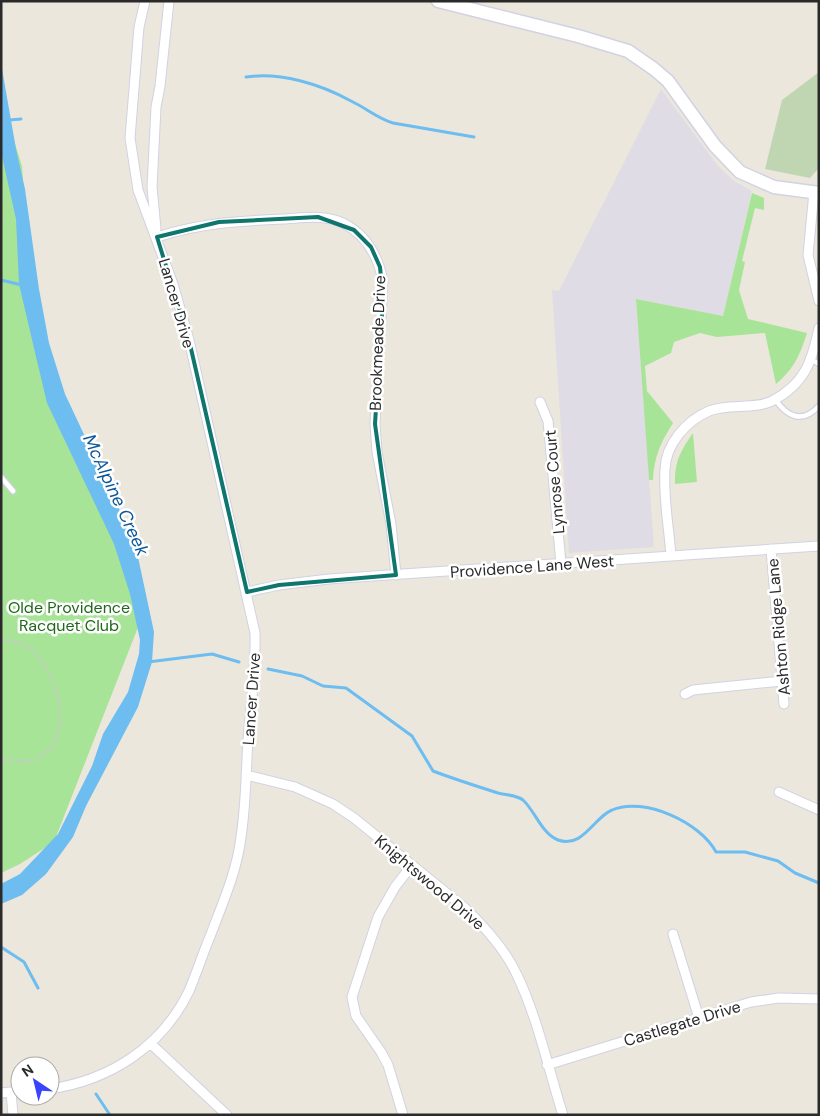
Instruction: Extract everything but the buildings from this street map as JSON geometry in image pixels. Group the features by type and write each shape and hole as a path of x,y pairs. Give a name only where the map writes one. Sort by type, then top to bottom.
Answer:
{"street":[{"name":"Lancer Drive","path":"60,1086 100,1076 122,1065 150,1044 172,1019 189,990 230,884 241,838 256,662 255,633 247,592 189,340 156,234 138,190 130,138 139,27 145,1"},
{"name":"Lancer Drive","path":"156,234 152,187 156,107 169,1"},
{"path":"438,1 578,36 628,51 668,81 715,146 740,172 769,186 816,193 808,255 819,300"},
{"name":"Brookmeade Drive","path":"156,234 219,222 318,217 343,224 363,238 371,247 380,267 383,281 374,424 377,452 391,524 396,575"},
{"path":"671,556 665,468 672,444 684,428 709,411 770,402 793,387 816,362 819,328"},
{"name":"Lynrose Court","path":"540,402 548,420 561,564"},
{"name":"Providence Lane West","path":"247,592 278,585 329,579 819,546"},
{"name":"Ashton Ridge Lane","path":"771,549 784,704"},
{"path":"685,694 693,690 782,681"},
{"name":"Knightswood Drive","path":"246,775 295,786 333,804 412,865 482,924 508,959 526,999 563,1115"},
{"path":"779,792 819,810"},
{"path":"403,1115 388,1066 377,1045 356,1016 352,997 378,917 395,887 412,865"},
{"path":"673,934 699,1018"},
{"name":"Castlegate Drive","path":"547,1065 765,999 819,998"},
{"path":"150,1044 227,1115"}],"lane":[{"path":"775,399 782,411 790,416 808,414 819,406"},
{"path":"1,477 13,492"}],"path":[{"path":"1,642 18,642 44,663 51,675 56,692 59,715 56,740 53,748 45,756 29,762 1,759"}],"highlighted area":[{"path":"318,217 354,230 371,247 380,267 383,298 375,424 396,575 279,585 247,592 189,340 157,237 219,222"}],"shaded area":[{"path":"661,89 717,165 734,181 752,191 723,316 636,299 654,547 569,553 552,290 559,291"}],"green space":[{"path":"819,72 819,168 810,178 765,169 782,100"},
{"name":"Olde Providence Racquet Club","path":"1,92 4,109 22,166 27,240 59,405 86,458 142,617 54,842 20,864 1,873"},
{"path":"752,193 764,198 764,210 755,208 742,261 745,262 739,290 748,319 807,333 799,355 792,367 776,384 765,333 717,337 700,333 674,342 671,353 645,366 647,391 673,423 659,450 653,480 649,480 636,299 723,316"},
{"path":"693,433 697,482 675,484 679,457"}],"water":[{"path":"1,63 25,189 39,289 49,343 65,394 135,543 154,632 152,662 138,707 86,806 73,837 46,874 22,895 1,904 1,884 20,874 58,834 92,766 103,734 128,692 139,654 140,640 130,594 114,544 47,403 19,284 16,219 1,152"}],"waterway":[{"path":"246,77 273,76 300,81 326,89 393,123 474,137"},
{"path":"9,120 21,119"},
{"path":"1,280 22,285"},
{"path":"148,662 212,654 239,662"},
{"path":"268,669 302,676 323,686 346,688 412,736 433,771 498,793 520,798 547,833 558,840 567,842 574,840 588,831 599,819 612,810 625,807 655,809 685,822 698,831 709,841 716,852 745,852 778,861 795,873 819,883"},
{"path":"1,947 24,962 38,988"},
{"path":"96,1094 110,1115"}],"water label":[{"name":"McAlpine Creek","path":"116,495"}]}
